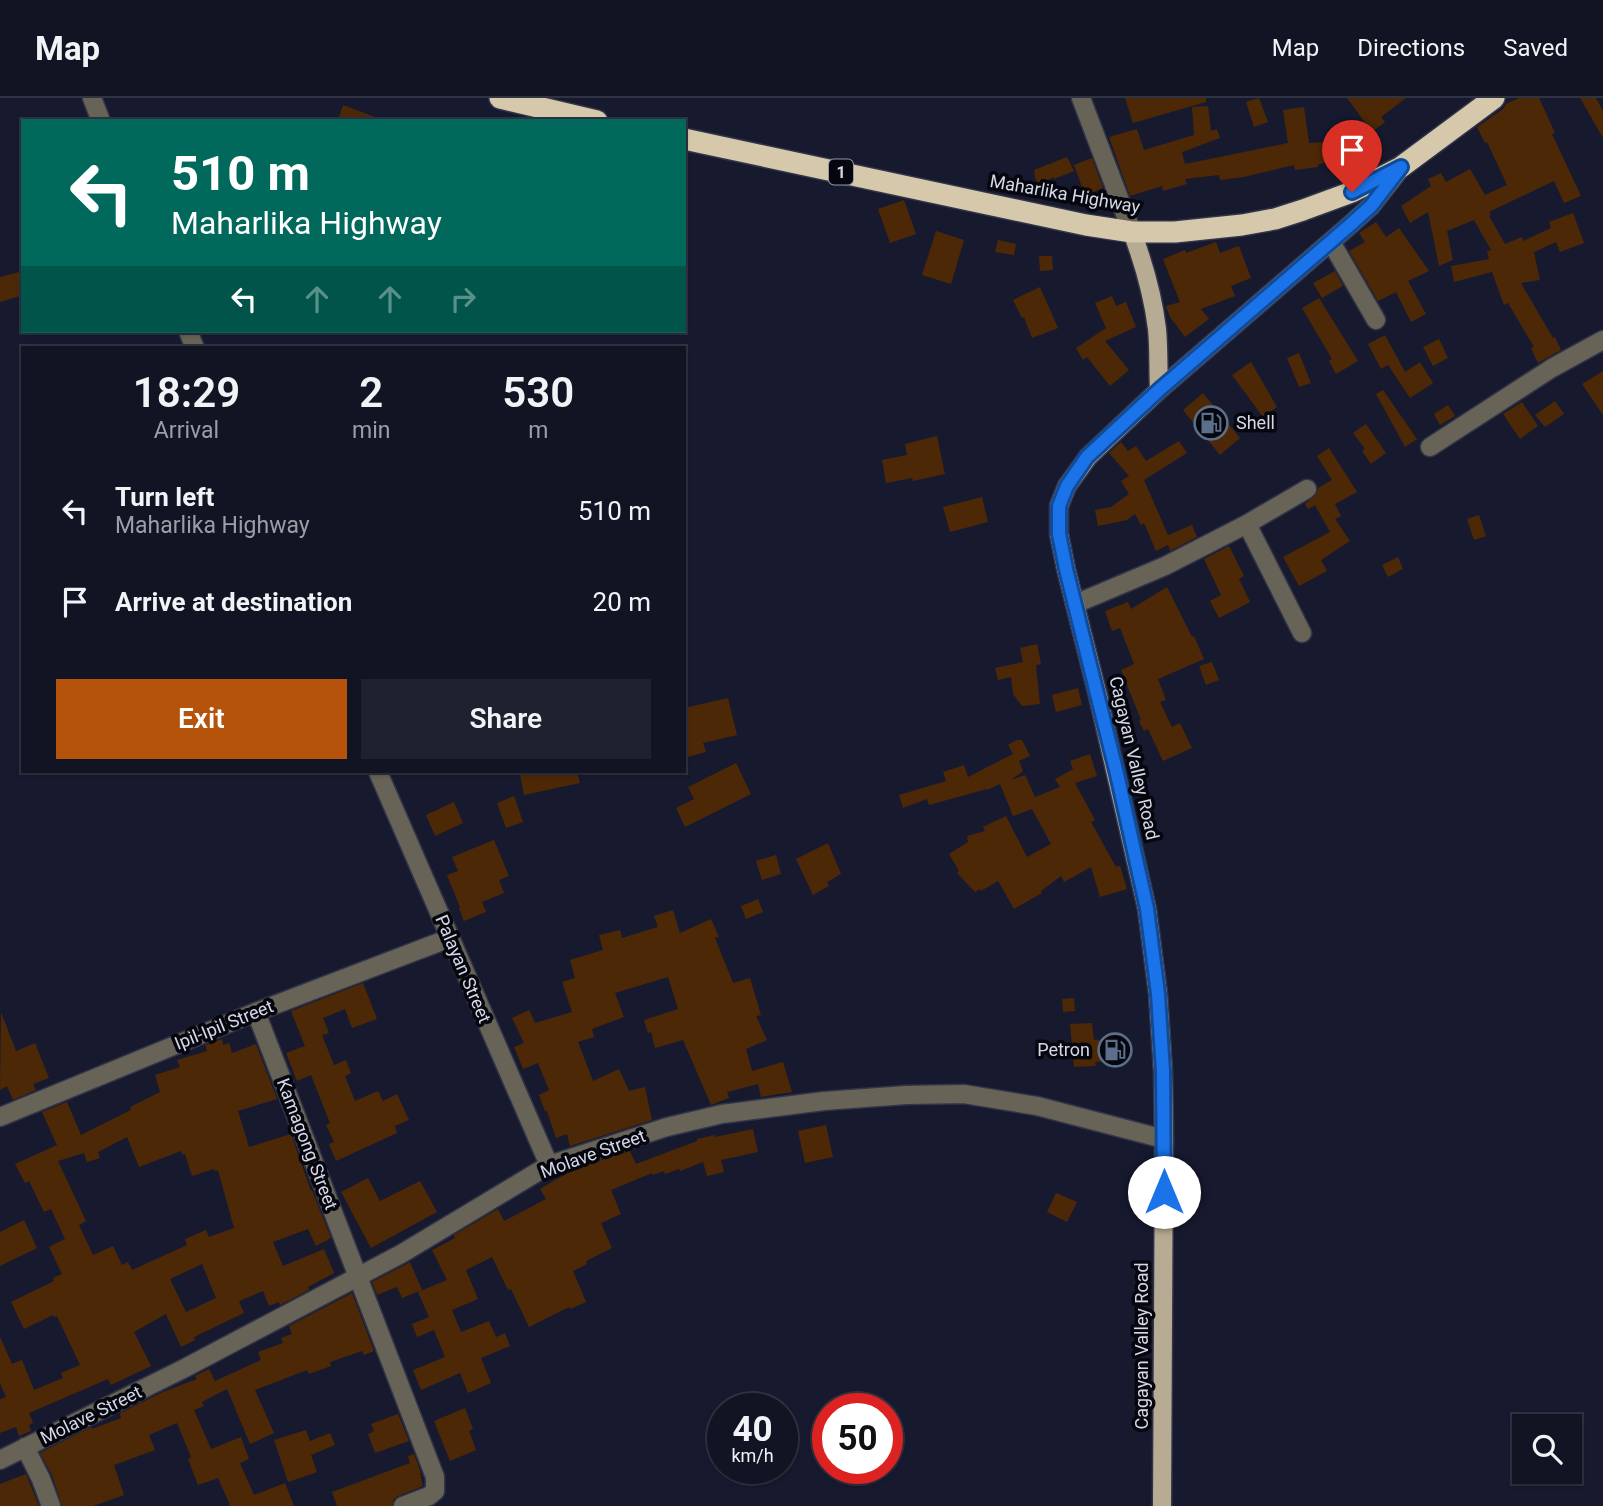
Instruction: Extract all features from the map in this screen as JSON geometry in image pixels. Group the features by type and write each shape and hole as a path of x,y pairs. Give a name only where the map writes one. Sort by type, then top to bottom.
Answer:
{"highway":[{"path":"500,98 589,119"},
{"name":"Maharlika Highway","path":"686,139 1086,225 1132,232 1175,232 1275,219 1352,192 1401,167 1494,98"}],"main road":[{"name":"Cagayan Valley Road","path":"1162,1506 1164,1139 1158,994 1147,909 1074,604 1059,534 1059,506 1067,486 1087,457 1159,390 1371,206 1401,167"},
{"path":"1132,232 1153,305 1159,390"}],"street":[{"path":"92,98 100,119"},
{"path":"1080,98 1132,232"},
{"path":"1331,242 1376,320"},
{"path":"1430,447 1552,368 1603,340"},
{"path":"1074,604 1164,566 1247,524 1307,489"},
{"path":"1247,524 1302,633"},
{"name":"Palayan Street","path":"378,773 549,1166"},
{"name":"Ipil-Ipil Street","path":"0,1118 256,1012 450,938"},
{"name":"Kamagong Street","path":"256,1012 435,1477 435,1491 403,1506"},
{"name":"Molave Street","path":"0,1460 183,1369 401,1254 549,1166 667,1127 722,1114 824,1101 964,1094 1037,1106 1164,1139"},
{"path":"25,1447 51,1506"}],"building":[{"path":"1125,98 1206,98 1206,102 1133,123"},
{"path":"1259,98 1268,122 1254,127 1246,102"},
{"path":"1347,98 1406,98 1381,117 1385,122 1372,132"},
{"path":"1519,98 1539,98 1555,133 1552,134 1581,196 1564,203 1554,181 1489,212 1505,244 1522,237 1523,241 1551,228 1549,222 1573,213 1584,243 1560,252 1556,242 1534,252 1540,280 1521,283 1561,350 1538,363 1531,348 1534,347 1508,303 1504,305 1492,272 1454,282 1451,266 1489,259 1487,252 1491,250 1474,220 1447,231 1453,260 1439,266 1428,212 1410,223 1401,206 1431,186 1428,179 1441,173 1446,182 1470,169 1485,195 1507,185 1477,127 1506,104"},
{"path":"1580,98 1596,98 1603,111 1603,138"},
{"path":"343,105 380,119 339,119"},
{"path":"1208,106 1211,131 1217,129 1220,138 1182,152 1185,164 1288,143 1283,110 1304,107 1309,143 1324,142 1335,137 1343,154 1318,167 1295,170 1294,165 1244,177 1220,180 1219,175 1185,179 1187,184 1163,191 1162,186 1130,196 1109,137 1137,129 1144,150 1194,135 1192,107"},
{"path":"1067,157 1074,171 1038,184 1034,170"},
{"path":"1092,158 1103,188 1085,195 1074,165"},
{"path":"904,200 916,234 890,243 878,209"},
{"path":"1376,222 1386,237 1399,228 1429,271 1408,281 1426,314 1411,322 1396,292 1378,301 1349,251 1365,242 1359,233"},
{"path":"936,231 964,240 951,284 922,275"},
{"path":"998,240 1016,244 1014,255 995,252"},
{"path":"1216,242 1220,253 1239,246 1251,278 1231,286 1235,296 1201,309 1209,319 1185,337 1170,317 1166,306 1180,302 1163,259"},
{"path":"1039,256 1052,256 1053,270 1040,271"},
{"path":"1335,271 1343,286 1322,298 1313,283"},
{"path":"21,272 21,296 0,302 0,277"},
{"path":"1040,287 1058,328 1032,338 1024,317 1022,318 1013,300"},
{"path":"1112,296 1116,306 1126,302 1136,327 1105,341 1129,370 1110,386 1087,357 1083,360 1076,348 1106,328 1095,303"},
{"path":"1319,298 1358,361 1336,374 1329,361 1332,359 1302,308"},
{"path":"1385,335 1405,372 1420,362 1433,383 1410,398 1388,365 1381,369 1368,344"},
{"path":"1439,339 1448,358 1433,366 1423,347"},
{"path":"1299,353 1311,383 1299,387 1287,358"},
{"path":"1251,362 1277,407 1263,417 1232,375"},
{"path":"1603,371 1603,415 1582,384"},
{"path":"1383,390 1417,439 1405,447 1376,394"},
{"name":"Shell","path":"1203,393 1240,438 1220,455 1183,410"},
{"path":"1555,401 1564,414 1545,427 1535,415"},
{"path":"1522,402 1538,426 1520,439 1503,414"},
{"path":"1448,405 1455,416 1440,425 1434,414"},
{"path":"1366,424 1386,453 1371,464 1362,451 1365,449 1353,433"},
{"path":"937,436 945,474 886,483 882,460 907,455 905,444"},
{"path":"1179,441 1187,453 1144,480 1168,535 1192,525 1197,537 1170,551 1168,545 1156,551 1144,523 1141,525 1135,514 1127,520 1098,526 1095,510 1111,507 1129,494 1121,481 1129,476 1109,453 1121,442 1128,451 1136,446 1146,461"},
{"path":"1329,448 1357,492 1335,504 1341,516 1335,519 1350,541 1321,560 1327,571 1299,586 1283,557 1330,532 1315,505 1308,509 1305,504 1316,495 1318,488 1332,480 1317,456"},
{"path":"982,497 988,522 950,532 943,507"},
{"path":"1479,515 1486,536 1474,540 1467,519"},
{"path":"1229,546 1244,576 1239,579 1250,602 1219,618 1210,601 1221,595 1204,559"},
{"path":"1398,557 1403,569 1388,577 1382,565"},
{"path":"1167,587 1204,659 1158,679 1166,700 1160,702 1172,727 1180,723 1192,748 1163,761 1148,729 1144,731 1139,721 1141,720 1121,670 1134,664 1120,628 1112,631 1105,611 1128,602 1131,609"},
{"path":"1037,644 1041,664 1036,665 1040,704 1022,706 1013,694 1011,677 998,680 995,668 1023,662 1020,648"},
{"path":"1212,662 1219,680 1206,685 1199,666"},
{"path":"1078,688 1082,705 1056,712 1052,695"},
{"path":"728,698 737,735 703,743 706,752 686,757 686,708"},
{"path":"1022,740 1030,756 1019,761 1023,771 1011,780 1025,775 1035,797 1060,787 1055,779 1073,769 1070,761 1090,754 1097,776 1075,783 1095,820 1091,822 1116,867 1120,866 1127,889 1100,897 1091,867 1064,882 1061,876 1041,891 1042,893 1014,909 998,881 975,892 957,873 959,871 949,854 968,842 967,836 985,831 983,827 1006,816 1027,857 1051,844 1032,809 1013,816 1000,784 929,805 927,799 903,808 899,795 946,781 943,772 964,765 968,777 1013,754 1008,745"},
{"path":"736,763 751,794 685,827 676,808 694,799 688,787"},
{"path":"577,773 580,783 524,795 520,775"},
{"path":"514,796 523,822 506,828 497,803"},
{"path":"454,802 463,823 435,836 426,815"},
{"path":"494,840 509,876 499,880 504,893 482,902 486,912 464,921 447,875 458,871 452,857"},
{"path":"828,843 841,874 827,882 829,886 813,895 796,859"},
{"path":"776,855 781,874 762,880 756,861"},
{"path":"758,899 763,912 746,919 741,906"},
{"path":"673,910 680,933 711,919 719,937 715,938 733,983 750,978 761,1015 756,1016 767,1040 746,1049 752,1071 783,1062 792,1092 761,1097 758,1084 727,1092 729,1098 711,1105 683,1040 655,1048 651,1032 648,1033 644,1020 678,1009 668,977 615,993 624,1017 592,1029 594,1037 578,1042 593,1081 619,1069 629,1091 645,1087 652,1120 570,1146 567,1134 556,1138 545,1111 539,1095 549,1090 538,1063 523,1069 514,1047 524,1043 512,1018 529,1010 535,1023 572,1012 562,982 575,978 570,960 603,950 599,935 620,930 622,938 658,927 654,916"},
{"path":"363,983 377,1019 352,1028 345,1009 323,1018 329,1033 322,1035 334,1065 346,1060 351,1073 345,1076 355,1101 378,1091 383,1101 397,1094 409,1120 395,1126 397,1133 336,1161 329,1144 334,1142 326,1125 330,1123 311,1075 297,1081 286,1053 305,1046 291,1011"},
{"path":"1074,998 1075,1011 1063,1012 1062,999"},
{"path":"1,1012 16,1051 35,1043 49,1078 33,1084 36,1090 13,1100 7,1086 0,1090"},
{"path":"1092,1023 1094,1040 1128,1038 1130,1059 1095,1062 1096,1066 1074,1067 1070,1024"},
{"path":"222,1039 223,1045 229,1043 232,1053 256,1044 277,1099 238,1111 249,1147 291,1134 331,1238 316,1246 308,1229 273,1242 283,1266 324,1249 334,1273 280,1305 279,1302 269,1306 263,1291 239,1301 244,1313 194,1337 195,1340 181,1347 166,1314 134,1332 151,1366 111,1385 108,1379 29,1413 33,1423 29,1425 31,1431 19,1436 16,1427 0,1433 0,1399 6,1397 0,1383 0,1337 12,1364 22,1360 34,1390 63,1378 61,1373 80,1365 57,1316 53,1315 24,1329 11,1302 54,1281 53,1278 62,1274 49,1247 65,1239 51,1209 44,1212 29,1181 25,1183 15,1164 57,1145 42,1112 67,1102 81,1135 160,1092 155,1075 180,1067 177,1060 207,1051 205,1045","holes":["127,1137 139,1167 181,1151 185,1154 192,1176 218,1170 234,1228 209,1237 206,1230 185,1239 187,1245 132,1270 128,1262 122,1265 113,1246 93,1255 79,1225 86,1221 58,1161 84,1153 87,1162 100,1158 98,1152","202,1264 216,1298 186,1312 170,1279"]},
{"path":"826,1125 833,1157 805,1163 798,1131"},
{"path":"753,1129 758,1152 721,1160 724,1172 707,1176 703,1162 680,1171 652,1173 611,1190 621,1214 601,1223 612,1248 573,1271 586,1302 570,1309 569,1307 529,1327 492,1257 466,1270 478,1299 452,1310 461,1332 489,1321 496,1337 505,1333 510,1346 481,1358 491,1383 468,1393 460,1373 421,1390 413,1370 445,1357 434,1330 417,1337 412,1324 429,1317 418,1292 447,1280 432,1250 498,1209 504,1221 546,1199 540,1189 576,1168 630,1151 636,1164 697,1139"},
{"path":"368,1178 380,1201 420,1181 437,1212 371,1248 341,1192"},
{"path":"1056,1193 1077,1202 1067,1222 1047,1212"},
{"path":"24,1220 37,1248 0,1266 0,1232"},
{"path":"410,1262 422,1290 402,1298 397,1287 377,1295 372,1282"},
{"path":"352,1293 374,1351 364,1355 362,1351 330,1362 331,1366 309,1374 307,1370 255,1390 274,1433 250,1444 227,1389 202,1402 204,1406 194,1410 211,1449 241,1437 249,1459 240,1463 254,1495 285,1483 294,1506 229,1506 218,1478 198,1485 188,1459 191,1457 177,1423 149,1435 155,1450 114,1465 124,1495 93,1506 62,1506 52,1475 40,1453 91,1427 92,1429 121,1418 120,1413 197,1379 195,1376 209,1369 215,1381 261,1360 258,1352 283,1343 281,1338 292,1334 289,1326"},
{"path":"465,1408 473,1429 469,1431 476,1450 450,1461 434,1421"},
{"path":"398,1414 409,1441 375,1453 368,1434 374,1431 371,1424"},
{"path":"306,1430 310,1441 330,1433 335,1445 311,1455 317,1472 288,1482 274,1440"},
{"path":"414,1454 423,1486 398,1496 392,1506 337,1506 332,1492 410,1463 408,1456"},
{"path":"26,1474 39,1506 0,1506 0,1484"}],"place":[{"name":"Shell","path":"1211,423"},
{"name":"Petron","path":"1115,1050"}],"route":[{"path":"1164,1192 1163,1071 1158,994 1147,909 1117,774 1066,569 1059,534 1059,506 1067,486 1087,457 1159,390 1371,206 1401,167 1352,192"}]}
